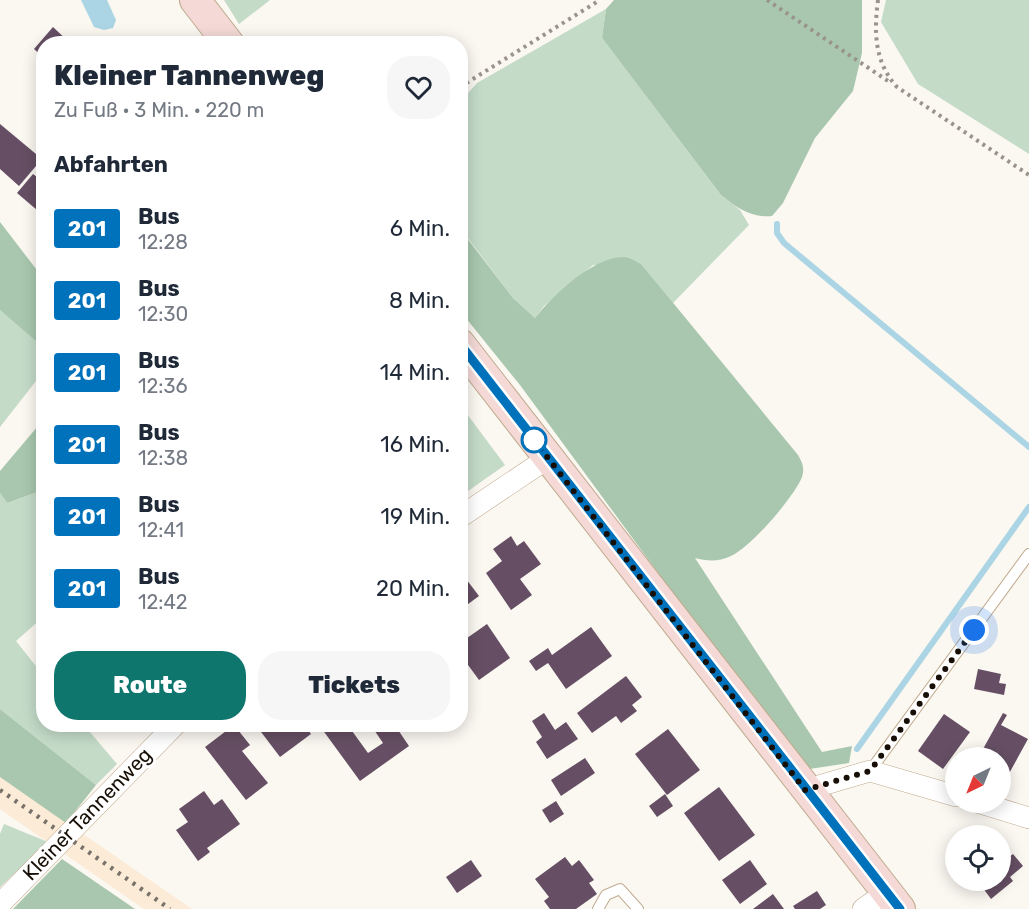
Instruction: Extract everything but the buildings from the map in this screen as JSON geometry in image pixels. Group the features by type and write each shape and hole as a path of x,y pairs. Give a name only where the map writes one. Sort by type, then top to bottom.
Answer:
{"main road":[{"path":"195,0 223,36"},
{"path":"468,354 805,790 883,904"}],"street":[{"path":"468,512 548,458"},
{"name":"Kleiner Tannenweg","path":"0,904 168,732"},
{"path":"805,790 870,771 945,793"},
{"path":"1011,812 1029,818"}],"lane":[{"path":"870,771 1029,554"},
{"path":"598,909 603,898 615,889 625,892 638,909"}],"path":[{"path":"468,82 600,0"},
{"path":"767,0 1029,175"},
{"path":"878,0 877,51 890,79 897,87"}],"shaded area":[{"path":"0,777 192,909 144,909 0,809"}],"green space":[{"path":"224,0 270,0 239,24"},
{"path":"614,0 862,0 862,53 853,91 815,138 783,203 772,216 745,211 721,195 602,38 606,9"},
{"path":"886,0 1029,0 1029,154 918,84 881,22"},
{"path":"606,9 602,38 721,195 740,210 749,225 673,303 642,265 593,265 544,306 535,318 513,298 468,238 468,93 477,83"},
{"path":"0,222 36,269 36,341 0,310"},
{"path":"468,239 513,298 535,318 563,288 601,262 625,257 642,265 798,455 803,465 802,477 790,497 749,543 726,558 704,560 695,558 822,752 852,746 849,763 803,770 520,385 468,321"},
{"path":"0,310 36,340 36,381 0,427"},
{"path":"468,415 505,465 468,491"},
{"path":"36,428 36,493 7,503 0,493 0,471"},
{"path":"0,493 7,503 36,493 36,623 16,641 36,666 36,732 90,732 117,764 96,785 0,709"},
{"path":"0,709 96,785 66,823 0,777"},
{"path":"4,824 48,842 0,887 0,834"},
{"path":"62,859 135,909 13,909"}],"water":[{"path":"81,0 107,0 116,20 113,28 104,30 94,27"}],"waterway":[{"path":"777,224 777,233 784,243 1029,447"},
{"path":"857,749 1029,507"}],"railway":[{"path":"0,790 170,909"}],"bus line":[{"name":"201","path":"468,354 762,735 900,909"}],"route":[{"path":"534,440 805,790 870,771 974,630"}]}
